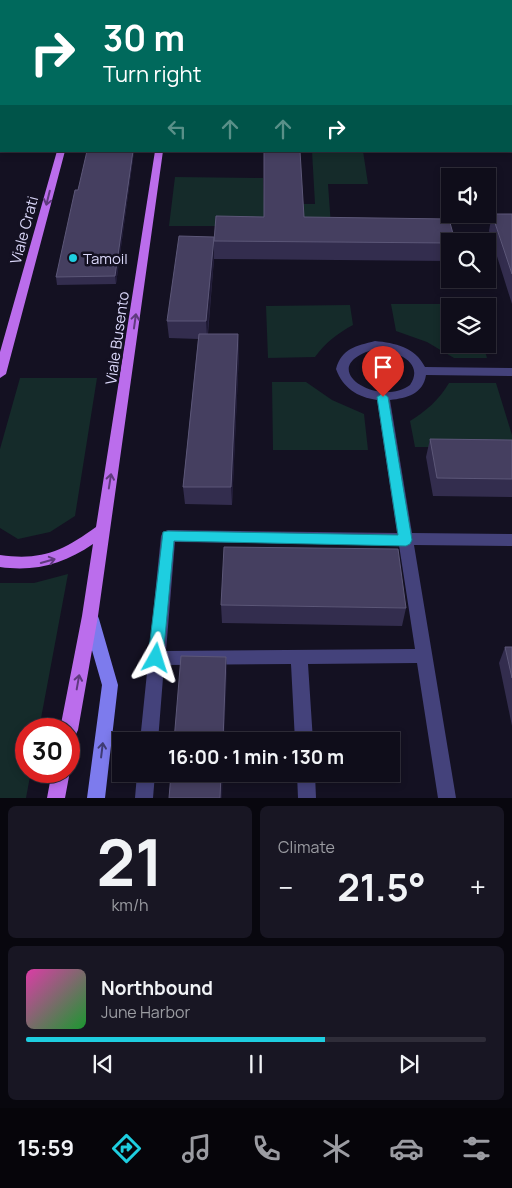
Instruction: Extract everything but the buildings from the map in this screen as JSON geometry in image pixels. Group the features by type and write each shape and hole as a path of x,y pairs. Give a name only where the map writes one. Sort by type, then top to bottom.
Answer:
{"main road":[{"name":"Viale Crati","path":"0,374 60,152"},
{"name":"Viale Busento","path":"71,718 90,616 159,152"},
{"path":"0,561 12,564 40,563 63,556 83,545 102,530"},
{"path":"56,798 59,783"}],"street":[{"path":"368,346 388,346 411,356 417,363 421,371 420,380 415,387 407,393 383,397 358,391 343,376 342,367 345,359 352,352 368,346"},
{"path":"421,371 512,372"},
{"path":"383,397 447,798"},
{"path":"150,732 168,536 512,540"},
{"path":"90,616 110,685 96,798"},
{"path":"156,658 424,656"},
{"path":"299,658 303,732"},
{"path":"144,798 145,782"},
{"path":"306,782 307,798"}],"green space":[{"path":"312,152 363,152 368,184 328,184 331,226 169,226 175,177 263,178 264,204 315,204"},
{"path":"391,304 441,304 441,350 427,342 396,331"},
{"path":"350,305 353,325 332,339 315,357 268,358 266,306"},
{"path":"446,353 486,353 487,358 454,358"},
{"path":"380,360 390,363 397,369 396,377 388,382 375,382 363,375 363,367 369,361"},
{"path":"20,378 97,378 75,516 50,532 18,539 0,528 0,449"},
{"path":"272,382 306,382 332,400 364,414 368,450 273,450"},
{"path":"449,383 496,383 512,435 512,447 415,447 410,421 432,405"},
{"path":"68,574 41,718 15,718 15,783 29,783 26,798 0,798 0,583 34,583"}],"place":[{"name":"Tamoil","path":"73,258"}],"route":[{"path":"156,658 168,536 406,540 383,397"}]}
